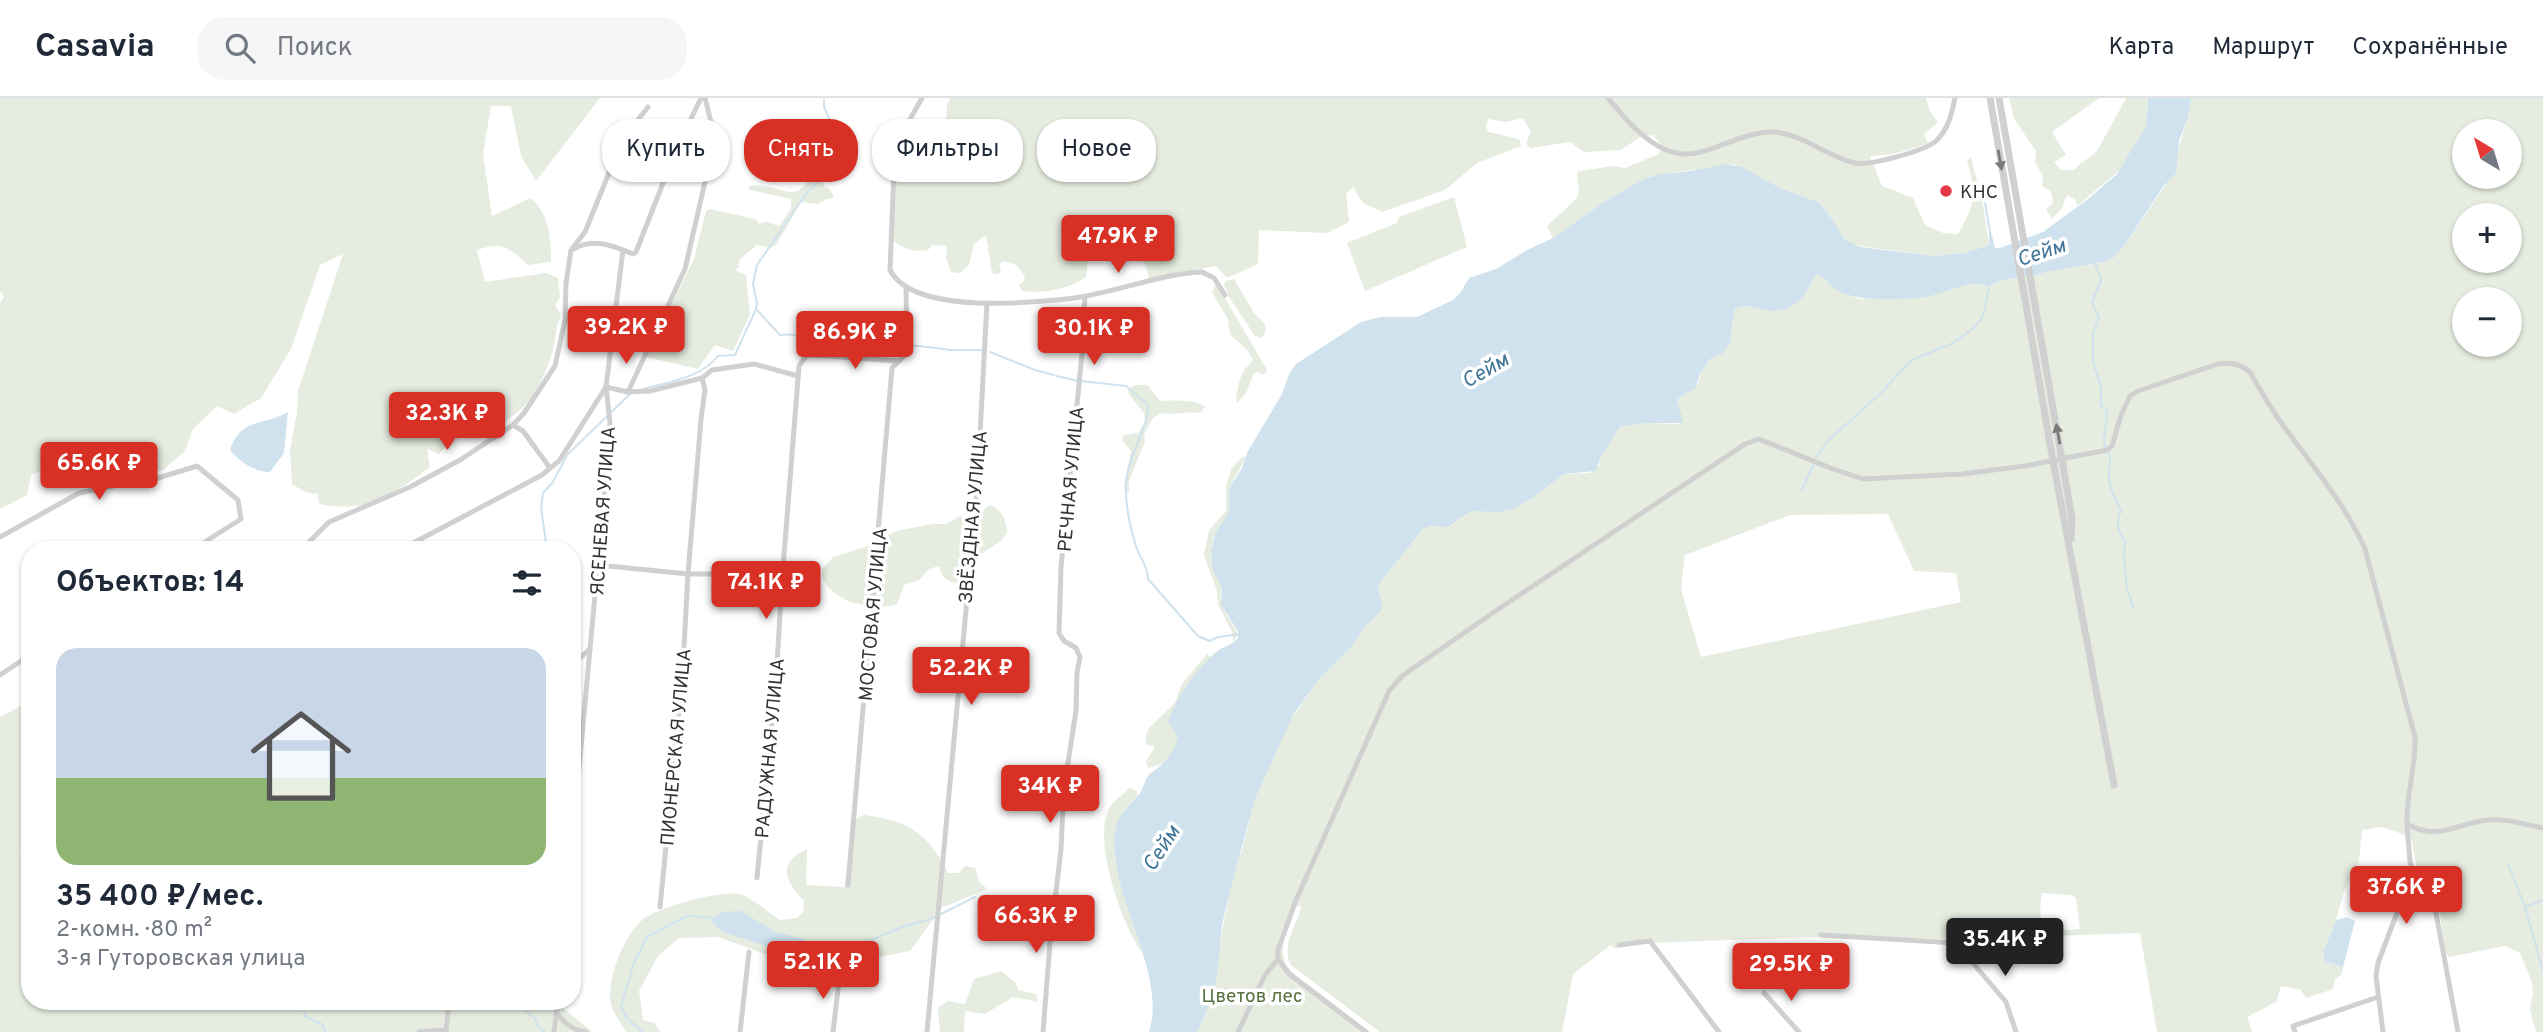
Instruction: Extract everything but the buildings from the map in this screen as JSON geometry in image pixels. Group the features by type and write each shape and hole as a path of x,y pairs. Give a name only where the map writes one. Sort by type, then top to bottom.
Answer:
{"street":[{"path":"571,250 580,245 608,243 633,254 636,252 676,150 703,98"},
{"path":"628,392 685,269 715,138 703,98"},
{"path":"922,98 904,130 894,170 890,270 893,278 906,288 943,300 987,303 1085,296 1202,272 1214,278 1225,295"},
{"path":"1608,98 1648,138 1678,154 1703,151 1762,132 1777,132 1792,135 1858,164 1930,146 1945,129 1955,98"},
{"path":"1990,98 2062,460 2072,519 2070,550"},
{"path":"1999,98 2016,221"},
{"path":"310,541 329,522 410,487 460,460 513,425 524,413 555,366 565,320 566,283 571,250 585,232 622,141 648,107"},
{"path":"416,541 559,461 606,387 623,250"},
{"name":"МОСТОВАЯ УЛИЦА","path":"848,885 892,369 900,361 907,346 906,288"},
{"name":"РЕЧНАЯ УЛИЦА","path":"1043,1032 1049,943 1061,849 1064,788 1076,711 1080,657 1076,648 1064,641 1059,633 1059,611 1085,296"},
{"path":"2030,299 2053,461 2114,785"},
{"name":"ЗВЁЗДНАЯ УЛИЦА","path":"927,1032 977,491 987,303"},
{"name":"РАДУЖНАЯ УЛИЦА","path":"757,878 776,682 799,366 806,356 811,355 900,361"},
{"path":"606,387 628,392 650,391 702,379 712,370 754,364 798,376"},
{"path":"1238,1032 1265,975 1278,959 1280,940 1296,900 1380,708 1389,691 1402,676 1745,444 1759,439 1833,470 1863,479 1922,478 2062,460 2102,453 2112,446 2126,402 2138,391 2218,364 2236,364 2250,372 2279,419 2347,515 2365,549 2415,737 2416,756 2407,806 2410,862 2414,877 2378,963 2376,976 2383,1032"},
{"name":"ПИОНЕРСКАЯ УЛИЦА","path":"660,907 682,683 688,574 705,390 702,379"},
{"name":"ЯСЕНЕВАЯ УЛИЦА","path":"581,735 610,423 606,387"},
{"path":"513,425 523,431 550,468"},
{"path":"0,537 79,493 145,482 197,466 238,500 242,519 207,541"},
{"path":"598,565 783,580"},
{"path":"581,657 590,649"},
{"path":"0,675 21,661"},
{"path":"2407,824 2423,831 2442,833 2475,822 2502,819 2543,828"},
{"path":"2414,877 2425,880 2431,887 2458,1032"},
{"path":"1821,935 1956,943 2006,1002 2017,1032"},
{"path":"1619,945 1650,941 1719,1032"},
{"path":"740,1032 749,952"},
{"path":"1278,959 1289,974 1366,1032"},
{"path":"833,1032 840,972"},
{"path":"1764,993 1799,1032"},
{"path":"2295,1032 2293,1026 2378,998"},
{"path":"419,1032 446,1031 448,1010"},
{"path":"554,1032 556,1011"},
{"path":"556,1011 562,1021 574,1030 586,1032"}],"green space":[{"path":"0,98 600,98 536,181 521,156 511,106 491,106 483,154 492,216 531,198 546,220 551,262 528,265 510,250 500,246 477,250 485,282 546,273 558,278 560,297 555,306 561,314 544,376 524,406 490,435 465,431 456,434 439,454 427,449 430,467 386,496 348,507 319,503 318,494 305,492 292,484 290,451 298,391 343,254 320,265 291,349 261,398 234,414 217,406 193,429 185,451 163,470 123,477 96,472 69,482 49,467 31,475 27,495 0,509 0,303 4,297 0,291"},
{"path":"950,98 1926,98 1930,111 1938,122 1924,134 1928,144 1893,154 1870,156 1882,186 1913,198 1925,225 1943,233 1958,234 1973,199 1967,161 1971,157 1983,205 1989,245 1965,253 1932,256 1854,245 1839,234 1818,202 1780,188 1733,164 1652,176 1602,203 1553,238 1547,226 1577,198 1579,171 1614,166 1625,168 1659,154 1662,146 1653,135 1640,137 1621,150 1584,152 1570,142 1531,148 1527,145 1527,140 1531,132 1523,118 1505,122 1488,119 1488,132 1519,139 1521,146 1477,163 1445,190 1382,212 1363,203 1353,187 1346,194 1349,222 1327,233 1259,230 1258,264 1227,278 1216,266 1149,279 1145,263 1116,246 1100,249 1088,257 1086,277 1072,285 1056,290 1022,291 1019,285 1025,276 1016,265 1004,261 999,264 1001,271 998,274 992,273 986,235 974,244 969,265 960,273 951,272 946,257 947,246 932,245 928,250 913,250 893,240 896,182 1023,182 1023,119 946,119"},
{"path":"2009,98 2099,98 2052,132 2066,155 2054,162 2061,170 2074,170 2096,152 2126,98 2148,98 2146,126 2120,170 2077,206 2076,200 2067,195 2062,208 2052,219 2046,209 2053,203 2051,191 2042,186 2043,176 2035,162 2036,151 2014,119"},
{"name":"Цветов лес","path":"2191,98 2543,98 2543,1032 2536,1032 2530,1010 2532,982 2520,953 2505,946 2449,957 2445,951 2435,896 2431,886 2418,874 2411,837 2382,827 2362,830 2359,861 2344,891 2323,952 2324,961 2343,967 2342,974 2335,979 2333,989 2306,998 2301,990 2281,986 2276,1002 2247,1017 2252,1032 2157,1032 2140,933 1957,939 1815,937 1647,943 1614,948 1611,945 1573,974 1562,1032 1380,1032 1291,965 1288,944 1301,909 1300,905 1296,907 1284,940 1283,956 1286,964 1292,972 1370,1032 1197,1032 1204,1019 1229,897 1181,890 1241,854 1255,799 1287,725 1319,679 1352,646 1378,614 1382,604 1378,587 1380,583 1423,529 1430,526 1449,527 1471,511 1513,509 1564,474 1590,473 1599,466 1602,455 1620,427 1646,423 1679,424 1677,400 1698,384 1709,361 1723,353 1734,310 1749,306 1782,310 1802,298 1817,274 1839,292 1859,299 1926,297 1959,286 1984,284 1989,287 2002,280 2104,262 2112,259 2122,249 2167,183 2188,118","holes":["1888,514 1914,571 1956,573 1961,602 1701,657 1681,589 1685,555 1790,515","2042,893 2071,895 2076,898 2080,929 2042,932"]},
{"path":"807,182 824,182 834,198 818,204 801,202 776,245 770,248 757,245 740,259 735,270 746,275 750,314 733,351 715,345 698,369 646,357 694,259 706,211 710,209 755,219 759,224 766,222 779,226 791,209 791,199 750,190 748,186 789,192 804,187"},
{"path":"1454,197 1467,247 1365,291 1347,243 1397,223 1399,217"},
{"path":"1234,279 1254,313 1265,324 1266,331 1262,338 1255,336 1229,297 1224,284"},
{"path":"1215,285 1267,370 1264,375 1254,373 1246,393 1237,403 1241,376 1253,360 1248,351 1230,334 1228,319 1212,292"},
{"path":"1147,385 1160,401 1191,402 1205,407 1200,413 1161,413 1153,418 1144,434 1145,441 1129,481 1129,492 1126,493 1124,486 1131,451 1122,440 1124,435 1138,433 1145,421 1143,411 1128,392 1129,388"},
{"path":"1246,457 1229,489 1229,513 1214,537 1211,551 1211,561 1222,588 1220,598 1238,634 1233,643 1232,632 1218,604 1217,591 1204,555 1209,531 1226,511 1226,487 1231,469 1241,458"},
{"path":"989,505 997,509 1002,516 1007,533 1002,540 980,555 974,552 977,520"},
{"path":"965,516 970,523 966,571 961,584 946,579 939,566 929,569 919,580 904,585 897,604 875,607 850,602 830,589 824,580 822,569 833,557 865,547 896,531 946,524"},
{"path":"1207,654 1210,657 1213,654 1246,694 1144,786 1149,775 1163,763 1148,768 1146,761 1154,749 1154,745 1146,744 1149,728 1175,703 1182,684"},
{"path":"21,706 21,1010 566,1010 592,1032 0,1032 0,717"},
{"path":"1130,788 1137,791 1137,796 1122,812 1116,857 1121,884 1142,952 1118,903 1111,881 1104,839 1105,821 1110,807"},
{"path":"864,815 893,821 915,831 932,847 948,873 959,873 965,866 976,868 978,880 987,889 941,908 910,951 826,968 785,961 718,937 679,938 658,956 639,991 643,1020 654,1023 660,1032 626,1032 611,1004 611,983 623,947 642,920 675,905 730,893 744,895 780,920 797,918 803,912 804,901 788,879 787,867 791,860 807,849 806,885 845,887 851,822"},
{"path":"1001,971 1016,983 1018,990 1036,994 1038,1002 1013,997 985,1014 965,1011 964,1032 940,1032 938,1008 948,1001 965,1004 974,979"}],"water":[{"name":"Сейм","path":"2148,98 2191,98 2188,118 2179,141 2176,173 2112,259 2002,280 1989,287 1965,285 1925,297 1905,299 1868,299 1846,295 1817,274 1802,298 1782,310 1749,306 1734,310 1730,343 1723,353 1709,360 1695,389 1677,400 1683,421 1681,423 1646,423 1620,427 1602,455 1596,471 1564,474 1513,509 1500,512 1471,511 1448,527 1430,526 1423,529 1380,583 1378,588 1381,611 1365,627 1352,646 1319,679 1293,715 1255,799 1222,925 1216,983 1197,1032 1149,1032 1153,1009 1151,985 1120,882 1115,857 1116,825 1140,793 1148,776 1162,765 1174,749 1178,736 1168,722 1187,684 1215,653 1238,638 1238,632 1221,604 1222,588 1212,567 1211,551 1216,532 1229,513 1229,489 1296,364 1361,322 1380,317 1417,317 1453,300 1469,278 1496,269 1553,238 1602,203 1644,179 1660,174 1727,164 1741,167 1780,188 1818,202 1845,240 1861,247 1932,256 1965,253 1989,245 1991,232 1995,248 2000,248 2043,232 2117,174 2146,126"},
{"path":"288,412 284,453 270,472 248,466 230,450 246,427"},
{"path":"741,911 775,932 804,939 804,946 783,944 769,947 723,932 712,922 714,917 723,912"},
{"path":"2347,917 2355,921 2343,967 2324,961 2323,952 2336,920"}],"waterway":[{"path":"643,389 693,374 718,356 735,355 756,309 753,284 757,265 806,194 824,174 836,146 835,131 824,107 824,98"},
{"path":"1985,203 1990,232"},
{"path":"2095,263 2101,280 2092,302 2099,317"},
{"path":"1816,457 1828,441 1883,391 1910,361 1953,343 1974,328 1983,316 1989,288"},
{"path":"757,310 780,335 797,336 822,344 982,350"},
{"path":"2099,318 2093,333 2093,362 2101,386 2101,407 2106,408 2107,413 2104,440 2106,449"},
{"path":"990,352 1054,375"},
{"path":"1056,376 1078,381"},
{"path":"1081,381 1126,386 1148,405 1126,484 1128,514 1135,543 1148,579 1198,636 1210,641 1218,637"},
{"path":"546,541 541,507 543,493 553,482 567,455 631,393"},
{"path":"2108,451 2110,483 2121,511 2118,527 2125,542 2127,588 2134,609"},
{"path":"1802,490 1813,465"},
{"path":"1219,637 1239,634"},
{"path":"2508,864 2525,907 2543,900"},
{"path":"804,944 862,944 902,927 931,919 975,897"},
{"path":"2525,907 2543,971"},
{"path":"642,1032 626,1017 621,1006 634,963 647,937 687,916 716,918"},
{"path":"303,1010 306,1017 322,1024 325,1032"},
{"path":"524,1010 534,1017 545,1032"}],"place":[{"name":"КНС","path":"1946,191"}]}
